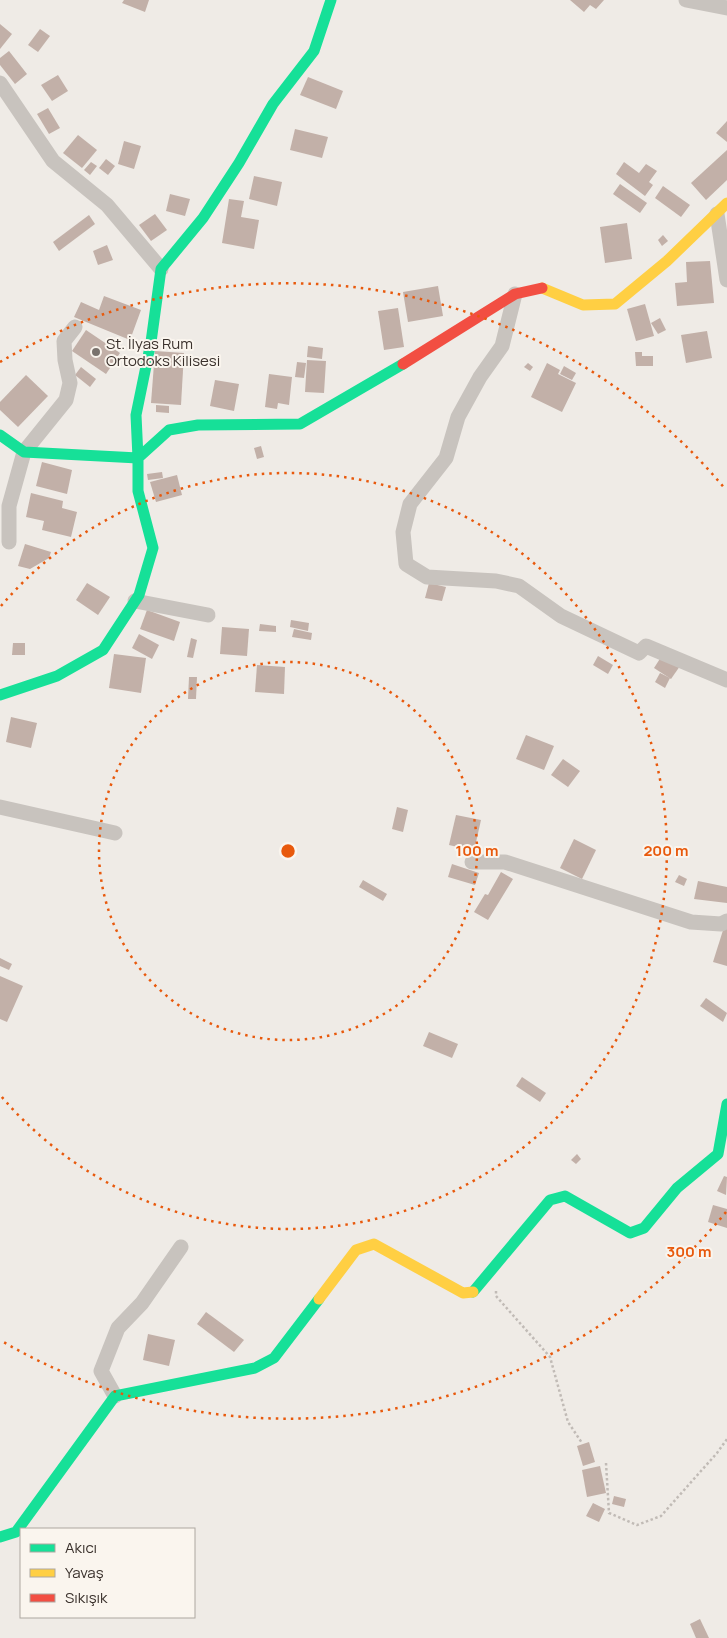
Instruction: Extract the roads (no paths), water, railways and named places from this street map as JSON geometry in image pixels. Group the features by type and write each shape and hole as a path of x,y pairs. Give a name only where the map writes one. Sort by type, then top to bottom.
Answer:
{"street":[{"path":"0,695 57,676 103,650 139,595 153,548 138,491 136,415 151,342 161,269 203,218 239,163 273,104 314,51 330,0"},
{"path":"686,0 727,8"},
{"path":"0,83 53,161 107,205 161,269"},
{"path":"722,208 727,280"},
{"path":"0,435 24,452 138,458 170,430 198,425 300,424 369,386 514,294 544,288 583,305 615,304 667,261 722,208"},
{"path":"514,294 502,346 480,377 458,417 446,458 410,504 403,532 406,564 427,577 496,581 519,586 561,616 639,653 646,646 727,680"},
{"path":"10,542 9,506 24,452 66,400 70,383 65,360 64,341 75,327"},
{"path":"135,602 208,615"},
{"path":"0,807 115,833"},
{"path":"472,862 505,862 691,922 721,924 727,922"},
{"path":"0,1537 16,1532 115,1396 255,1368 274,1358 356,1250 374,1244 463,1293 474,1292 550,1200 565,1196 630,1233 644,1228 677,1188 723,1154 727,1104"},
{"path":"115,1396 101,1371 118,1328 142,1304 181,1247"}],"place":[{"name":"St. İlyas Rum Ortodoks Kilisesi","path":"96,352"}]}
